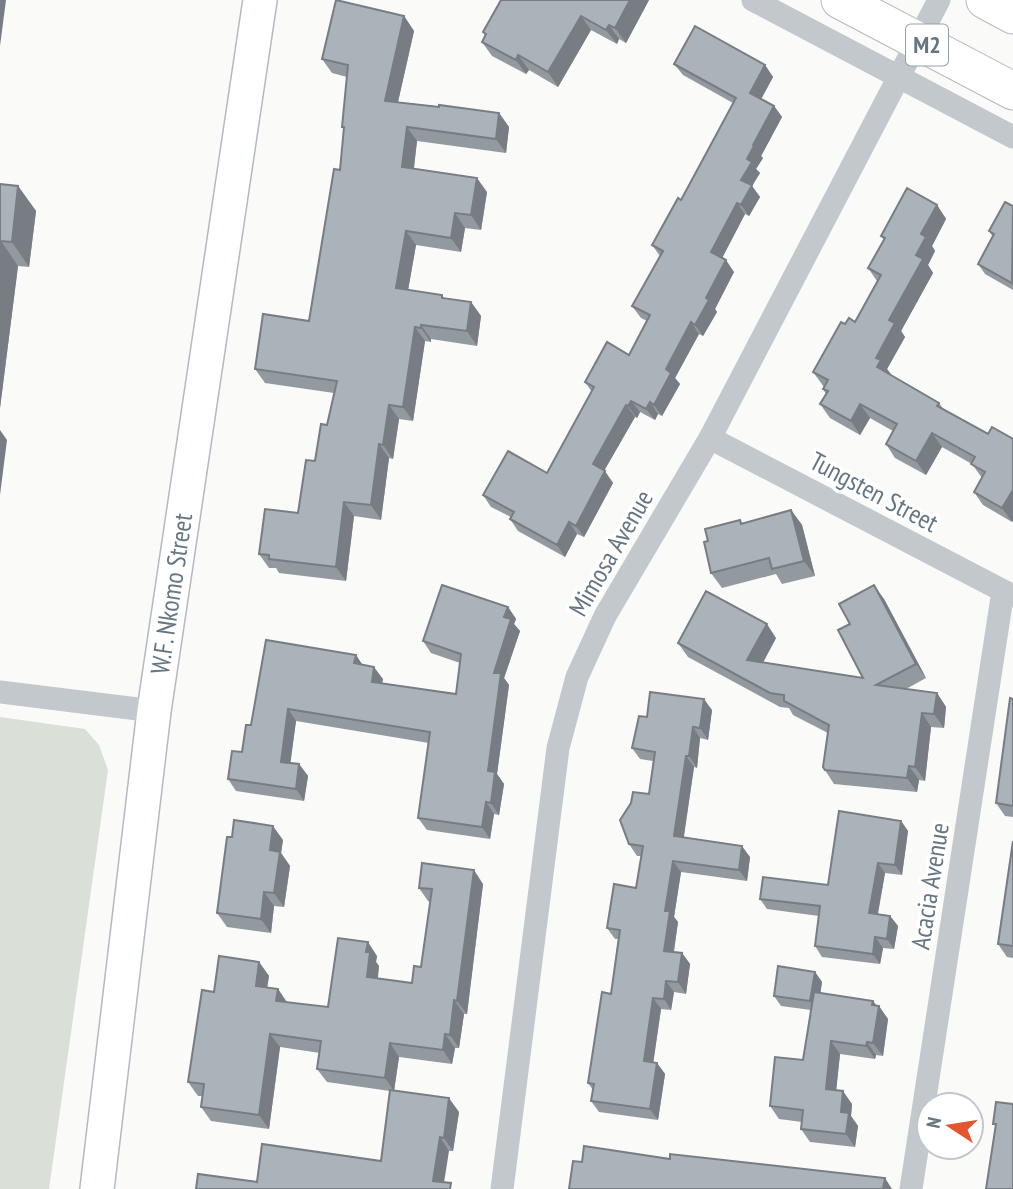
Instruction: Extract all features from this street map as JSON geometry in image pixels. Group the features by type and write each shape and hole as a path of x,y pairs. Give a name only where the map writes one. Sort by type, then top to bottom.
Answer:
{"main road":[{"name":"W.F. Nkomo Street","path":"97,1189 154,711 260,0"},
{"name":"M2","path":"840,0 1013,91"},
{"path":"985,0 1013,15"}],"street":[{"path":"753,0 1013,137"},
{"name":"Mimosa Avenue","path":"502,1189 558,748 577,677 605,616 710,438 939,0"},
{"name":"Tungsten Street","path":"710,438 1008,594"},
{"name":"Acacia Avenue","path":"911,1189 1008,594"},
{"path":"0,692 154,711"}],"shaded area":[{"path":"0,717 85,729 99,745 108,770 49,1189 0,1189"}],"building":[{"path":"336,0 404,16 385,101 499,113 496,139 407,127 402,167 477,178 471,215 455,213 451,238 406,231 396,288 471,302 467,331 421,325 421,328 415,327 403,407 389,405 383,445 379,444 371,505 344,502 336,567 269,559 269,555 259,554 265,509 298,513 306,460 315,461 321,424 327,425 337,381 255,369 263,314 309,321 334,169 340,170 344,127 348,65 322,59"},
{"path":"501,0 630,0 615,28 609,25 606,30 581,16 548,72 518,55 516,60 482,42 486,34 483,32"},
{"path":"695,26 765,65 750,93 774,106 753,145 747,159 752,162 741,180 752,185 741,205 737,203 711,252 726,260 706,298 709,300 695,325 691,322 666,369 671,373 654,405 650,402 646,409 631,401 626,405 593,464 605,471 576,526 569,522 557,545 510,519 514,512 483,495 508,451 547,473 594,387 585,382 607,342 629,355 650,315 632,306 663,251 652,245 678,198 681,200 736,98 674,64"},
{"path":"0,184 18,186 12,242 1,241 0,248"},
{"path":"907,188 937,205 921,234 926,237 916,255 923,259 889,320 895,323 876,358 881,360 877,367 939,403 937,406 988,434 992,427 1013,439 1013,490 1002,508 974,492 985,472 971,464 975,457 932,433 916,461 886,444 897,424 860,404 851,421 820,404 828,391 823,389 828,380 813,372 841,322 845,324 849,318 855,322 881,275 868,268 885,238 881,236"},
{"path":"1005,202 1013,206 1012,283 978,264 994,234 989,231"},
{"path":"791,510 804,561 772,569 769,558 711,573 704,542 708,541 705,529 740,520 741,524"},
{"path":"442,585 508,607 504,617 511,619 494,673 501,673 488,771 495,772 491,803 486,802 482,827 418,818 430,732 288,709 281,762 299,764 296,789 228,779 232,751 242,752 246,725 251,725 266,640 356,655 354,663 374,667 372,682 456,694 461,654 423,641"},
{"path":"874,585 916,664 876,685 937,693 934,714 922,713 915,767 909,766 907,778 825,770 823,767 829,725 784,701 784,695 770,693 678,643 706,591 767,624 747,660 863,678 838,630 850,624 839,604"},
{"path":"650,692 704,699 700,728 693,727 689,756 686,756 674,836 742,846 739,870 673,861 665,911 670,911 664,951 682,953 678,982 666,981 664,999 653,998 644,1061 657,1063 650,1109 591,1101 594,1084 588,1083 602,992 611,994 620,930 607,928 614,884 636,888 643,846 629,844 620,820 631,803 633,792 649,794 655,752 632,748 639,716 647,717"},
{"path":"1010,698 1013,699 1013,806 996,803"},
{"path":"839,811 901,821 895,865 878,863 869,913 890,916 887,939 875,937 873,954 815,946 820,906 760,899 763,877 828,885"},
{"path":"234,820 273,826 270,850 280,852 274,893 264,892 261,919 217,913 227,837 232,837"},
{"path":"1013,841 1013,946 998,944"},
{"path":"422,863 474,870 457,1001 454,1000 450,1035 445,1034 443,1050 390,1043 385,1078 317,1069 321,1041 270,1034 259,1115 201,1107 204,1084 188,1082 202,990 214,992 219,956 259,962 256,986 278,989 276,1001 328,1007 338,938 368,942 366,952 370,952 367,977 412,983 414,966 421,967 432,889 419,888"},
{"path":"778,966 815,972 810,1001 774,996"},
{"path":"814,992 873,1001 872,1005 879,1006 873,1043 867,1042 866,1046 831,1041 826,1089 843,1091 841,1112 849,1113 846,1134 801,1129 803,1110 770,1106 775,1057 803,1060"},
{"path":"390,1090 449,1098 444,1138 440,1137 433,1181 451,1183 450,1189 196,1189 198,1174 257,1182 262,1144 381,1161"},
{"path":"996,1102 1013,1104 1013,1189 986,1189 996,1124 993,1124"},
{"path":"584,1146 670,1159 670,1154 885,1178 883,1189 569,1189 573,1161 582,1162"}]}
